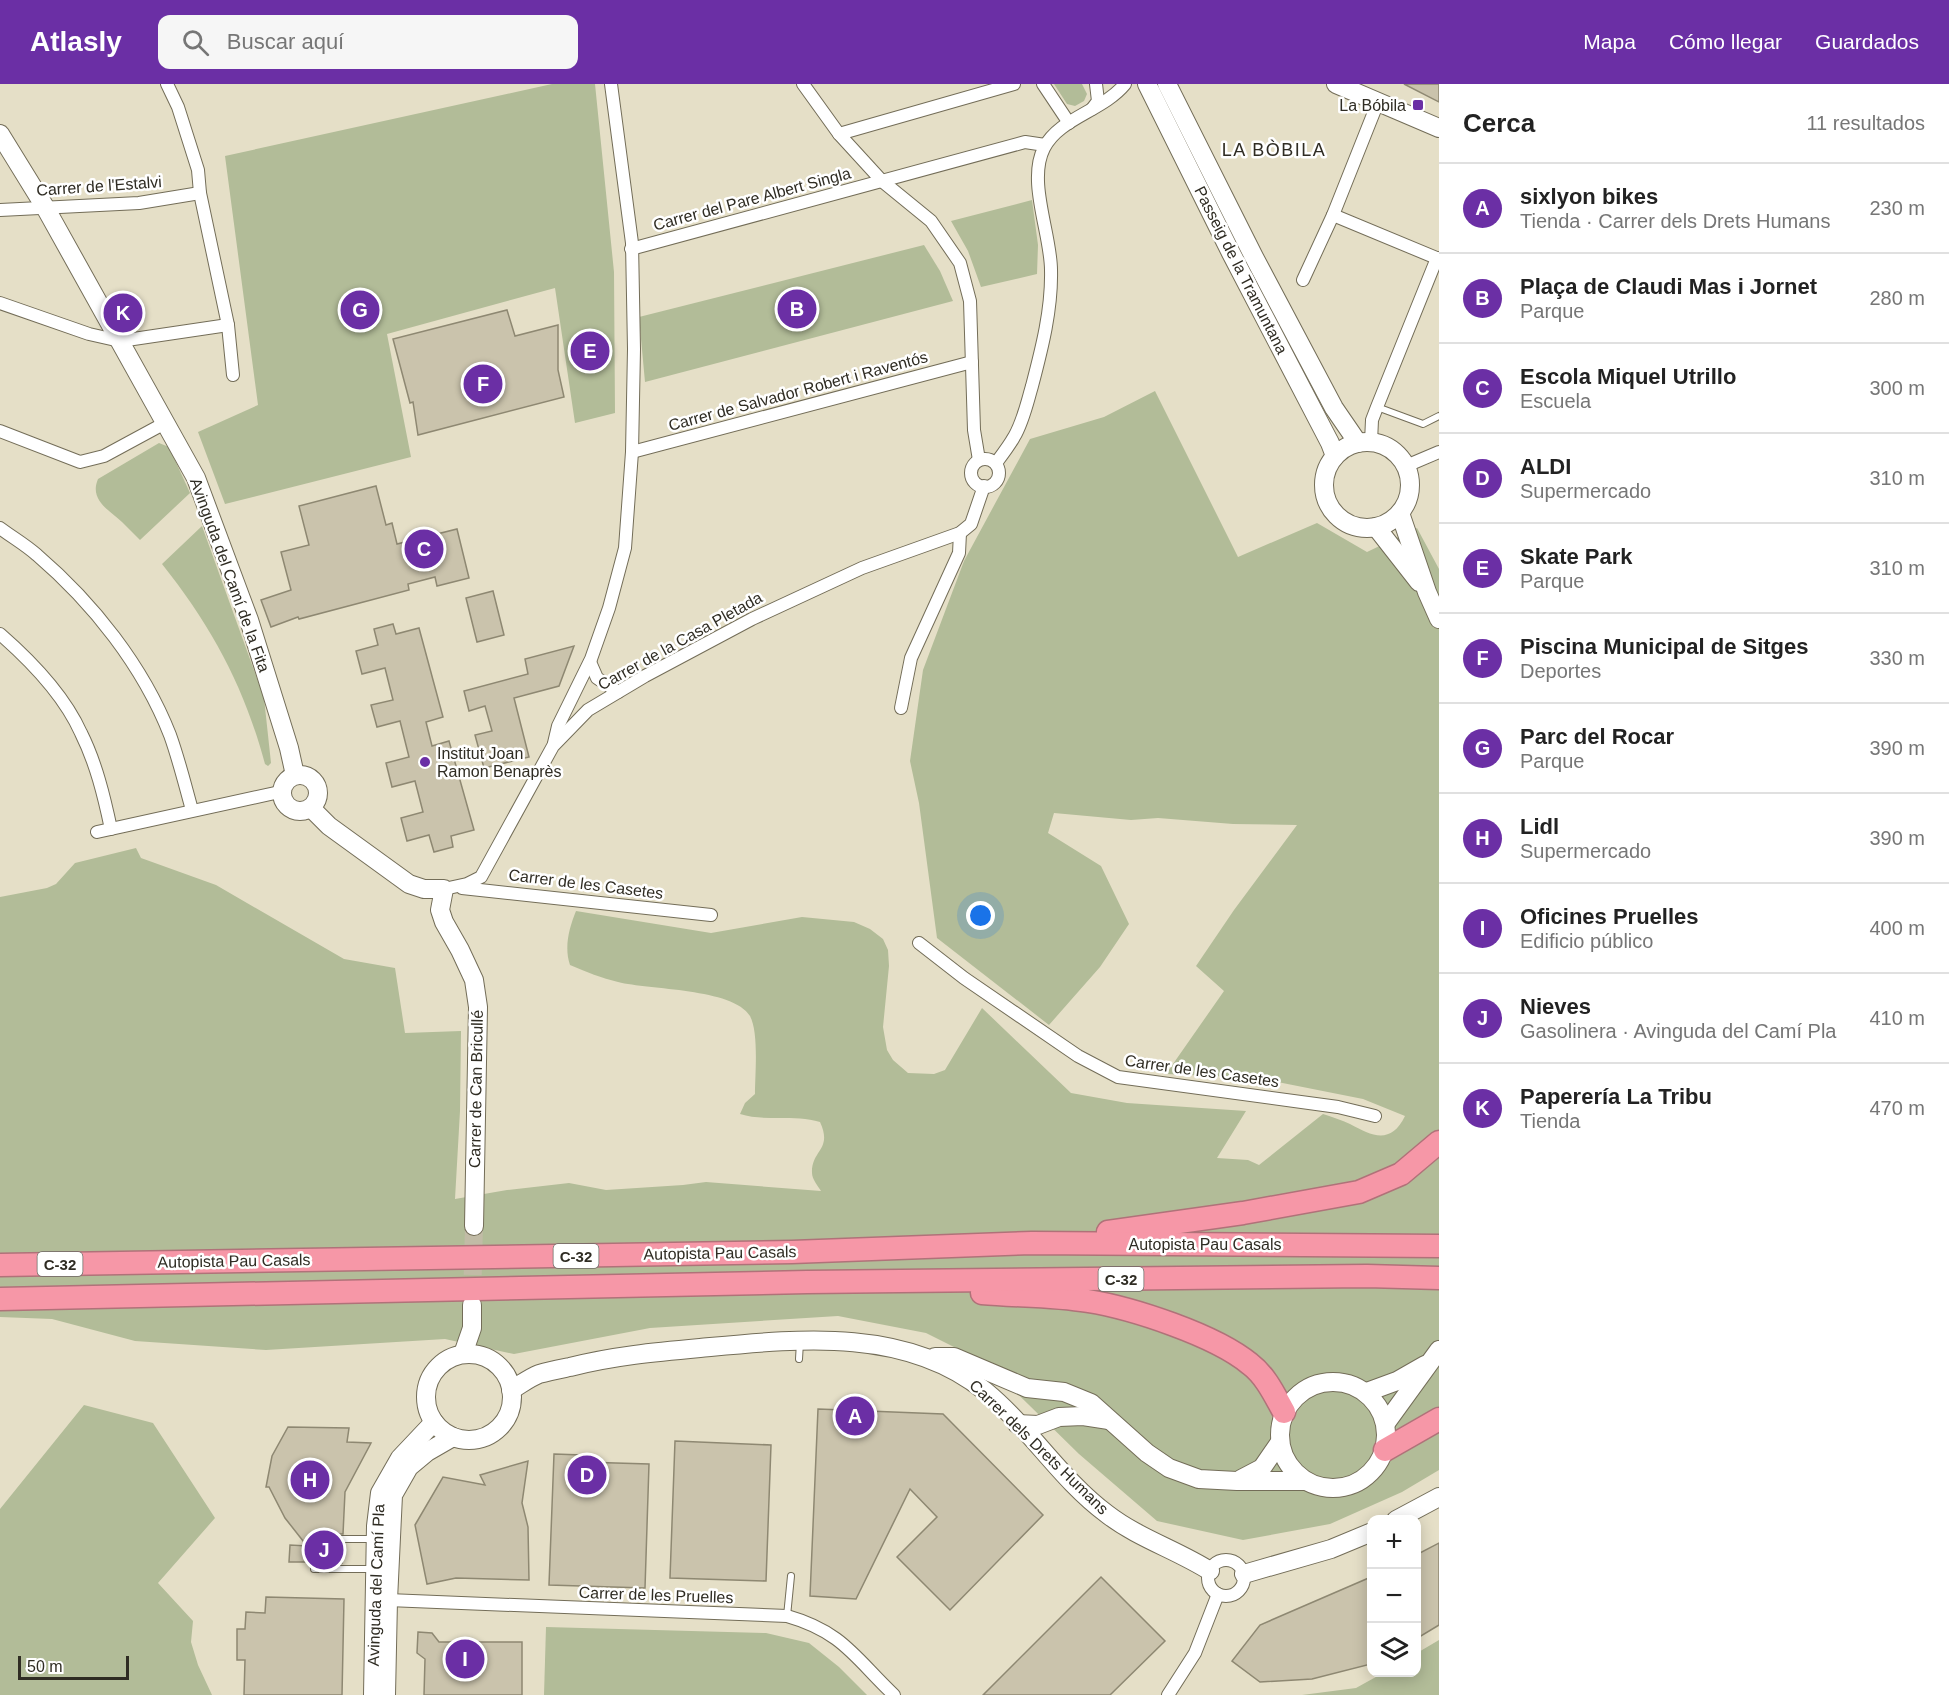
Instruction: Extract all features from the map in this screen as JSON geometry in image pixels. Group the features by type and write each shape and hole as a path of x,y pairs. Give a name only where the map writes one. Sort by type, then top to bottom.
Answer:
{"highway":[{"path":"1032,1243 1243,1213 1359,1192 1401,1174 1439,1142"},
{"name":"Autopista Pau Casals","path":"0,1265 780,1252 1032,1243 1433,1245"},
{"path":"0,1250 121,1263"},
{"name":"Autopista Pau Casals","path":"0,1299 807,1281 1355,1276 1437,1278"},
{"path":"807,1281 1087,1300 1144,1315 1192,1333 1234,1353 1252,1365 1270,1386 1284,1412"},
{"path":"1385,1450 1439,1419"}],"street":[{"path":"167,84 178,107 198,170 200,193 228,325 233,375"},
{"path":"553,746 558,726 590,662 609,608 625,548 632,452 634,349 631,249 611,84"},
{"path":"839,134 1014,84"},
{"path":"1043,84 1069,123"},
{"path":"1092,109 1098,101 1096,84"},
{"path":"996,464 1015,436 1025,410 1048,316 1051,268 1039,184 1039,163 1045,145 1051,137 1069,123 1114,96 1125,84"},
{"name":"Passeig de la Tramuntana","path":"1147,84 1335,456"},
{"path":"1336,84 1439,128"},
{"path":"806,85 839,134 882,181 931,220 960,263 970,301 975,430 979,460"},
{"name":"Passeig de la Tramuntana","path":"1169,89 1334,408 1365,442"},
{"path":"1304,280 1333,215 1378,102"},
{"name":"Avinguda del Camí de la Fita","path":"0,134 45,207 196,478 249,620 289,748 295,776"},
{"name":"Carrer del Pare Albert Singla","path":"631,249 1025,142 1045,145"},
{"name":"Carrer de l'Estalvi","path":"0,210 139,203 200,193"},
{"path":"1333,215 1438,258 1434,279 1377,407 1365,442"},
{"path":"0,303 89,334 120,341 228,325"},
{"name":"Carrer de Salvador Robert i Raventós","path":"632,452 972,362"},
{"path":"0,431 80,462 104,456 165,423"},
{"path":"1365,442 1388,447 1398,455 1406,466 1410,479 1410,493 1400,513 1385,524 1365,528 1350,525 1337,516 1328,504 1324,489 1326,474 1335,456 1351,445 1365,442"},
{"path":"1406,466 1439,452"},
{"path":"990,459 996,464 998,477 993,484 984,486 976,483 972,475 973,466 979,460 990,459"},
{"path":"902,708 911,658 959,553 960,533 971,524 984,486"},
{"path":"1400,513 1439,619"},
{"path":"1376,527 1428,592"},
{"path":"0,528 37,555 78,595 111,633 156,704 181,768 192,810"},
{"name":"Carrer de la Casa Pletada","path":"450,888 481,877 553,746 588,710 712,639 821,586 903,552 960,533"},
{"path":"0,634 39,673 62,701 81,732 102,790 111,829"},
{"path":"590,662 597,678 618,692"},
{"path":"295,776 310,777 318,787 319,794 316,802 311,808 303,811 296,811 287,805 282,795 286,782 295,776"},
{"path":"97,832 192,810 275,794 282,795"},
{"path":"311,808 330,826 409,884 424,889 450,888"},
{"name":"Carrer de les Casetes","path":"450,888 491,890 711,915"},
{"name":"Carrer de Can Bricullé","path":"450,888 440,910 474,980 478,1007 474,1226"},
{"name":"Carrer de les Casetes","path":"919,943 1078,1056 1118,1077 1338,1107 1375,1116"},
{"path":"463,1354 472,1328 472,1305"},
{"path":"472,1328 483,1356"},
{"name":"Carrer dels Drets Humans","path":"511,1390 539,1374 600,1359 800,1340 838,1340 879,1344 921,1357 965,1377 985,1391 1042,1448 1073,1484 1106,1514 1140,1535 1165,1545 1210,1571"},
{"path":"463,1354 483,1356 497,1364 508,1379 511,1390 510,1408 497,1429 476,1439 453,1437 442,1431 434,1422 426,1404 430,1378 448,1360 463,1354"},
{"path":"1367,1392 1397,1381 1436,1356"},
{"path":"1386,1423 1436,1356"},
{"path":"921,1357 954,1357 1027,1388 1064,1392 1091,1403 1147,1453 1169,1468 1199,1479 1306,1481 1329,1488 1353,1485 1373,1471 1385,1450 1387,1437 1386,1423 1379,1406 1367,1392 1350,1383 1330,1381 1321,1383 1296,1397 1284,1412 1280,1431 1283,1457 1291,1468 1306,1481"},
{"name":"Carrer dels Drets Humans","path":"502,1370 539,1374"},
{"path":"1017,1424 1038,1425 1059,1417 1083,1416 1109,1420"},
{"path":"1042,1448 1046,1434 1059,1417"},
{"name":"Avinguda del Camí Pla","path":"373,1695 376,1539 380,1493 388,1475 400,1458 434,1422"},
{"name":"Avinguda del Camí Pla","path":"386,1695 393,1495 409,1467 427,1452 453,1437"},
{"path":"1237,1481 1262,1468 1280,1443"},
{"path":"1405,1515 1439,1497"},
{"path":"1244,1574 1332,1549 1367,1534"},
{"path":"1228,1560 1237,1564 1244,1574 1244,1583 1239,1591 1231,1596 1218,1594 1210,1586 1208,1580 1210,1571 1216,1563 1228,1560"},
{"path":"1168,1695 1195,1653 1218,1594"},
{"name":"Carrer de les Pruelles","path":"388,1600 787,1616 810,1623 832,1635 856,1654 894,1695"}],"lane":[{"path":"1377,407 1423,424 1439,416"},
{"path":"799,1359 800,1340"},
{"path":"315,1546 315,1539 376,1539"},
{"path":"314,1562 314,1569 375,1569"},
{"path":"787,1616 791,1576"}],"green space":[{"path":"552,84 595,84 614,272 615,413 575,423 555,288 387,334 411,457 225,504 198,432 258,405 225,156"},
{"path":"1054,84 1082,84 1087,94 1084,101 1075,106 1067,104"},
{"path":"1032,200 1038,245 1037,274 981,287 968,251 951,221"},
{"path":"924,245 940,271 953,301 645,382 639,317"},
{"path":"1155,391 1238,557 1317,523 1367,552 1417,528 1439,569 1439,1470 1402,1492 1330,1524 1243,1540 1157,1521 1079,1454 986,1363 926,1333 838,1316 650,1328 514,1354 445,1339 266,1350 135,1341 52,1319 0,1317 0,897 47,888 56,884 75,863 136,848 141,858 216,885 344,959 395,968 405,1033 461,1031 460,1111 455,1199 569,1183 606,1190 706,1182 821,1191 812,1173 815,1159 824,1139 820,1122 800,1118 759,1118 740,1114 745,1103 755,1094 756,1043 750,1016 741,1007 727,1000 709,995 618,982 570,965 567,952 568,938 576,911 711,933 802,917 854,922 870,929 883,939 888,950 889,966 883,1027 887,1050 893,1060 908,1073 934,1074 945,1070 982,1008 1071,1093 1127,1103 1246,1111 1217,1158 1248,1160 1259,1165 1323,1114 1373,1134 1387,1134 1394,1131 1405,1116 1363,1099 1258,1078 1166,1074 1224,991 1196,966 1297,825 1233,824 1158,818 1131,820 1054,813 1048,833 1101,866 1129,924 1100,967 1049,1025 937,938 919,803 910,761 923,670 964,561 1030,439 1104,417"},
{"path":"159,443 169,447 190,493 140,540 106,509 98,499 96,486 98,479"},
{"path":"202,526 264,698 271,763 268,766 265,764 247,709 224,658 196,611 162,564"},
{"path":"84,1405 153,1423 215,1518 158,1583 193,1621 191,1642 198,1665 212,1695 0,1695 0,1509"},
{"path":"546,1627 766,1633 809,1643 839,1667 867,1695 544,1695"},
{"path":"1439,1640 1439,1695 1302,1695 1356,1688 1376,1677 1421,1677 1421,1651"}],"building":[{"path":"1404,84 1439,84 1439,102"},
{"path":"507,310 515,336 558,325 558,370 564,397 418,435 413,402 410,403 393,339"},
{"path":"376,486 386,525 392,523 397,544 457,529 469,578 437,586 435,577 408,584 409,590 299,619 298,617 271,627 261,600 291,590 281,552 309,545 299,506"},
{"path":"493,591 504,635 477,642 466,598"},
{"path":"393,624 396,634 419,628 443,717 426,722 432,746 449,741 474,830 451,836 453,847 434,852 429,835 407,841 401,818 423,812 415,781 392,787 386,763 409,757 400,721 377,727 371,705 393,700 385,668 362,674 356,651 378,645 374,629"},
{"path":"574,646 559,686 514,698 529,757 484,768 475,735 492,731 485,706 469,711 464,691 528,674 525,659"},
{"path":"818,1409 943,1414 1043,1515 950,1610 897,1557 937,1517 910,1489 856,1599 810,1596"},
{"path":"288,1427 349,1428 347,1442 371,1443 345,1492 343,1534 314,1534 310,1538 310,1548 314,1551 319,1549 320,1544 342,1544 342,1563 319,1562 315,1557 309,1562 289,1562 290,1545 307,1546 285,1518 269,1487 266,1487 272,1456"},
{"path":"675,1441 771,1445 766,1581 670,1578"},
{"path":"554,1454 582,1455 582,1462 649,1464 645,1588 549,1585"},
{"path":"528,1461 522,1503 528,1527 529,1580 456,1578 427,1584 415,1525 443,1477 485,1485 480,1475"},
{"path":"1439,1543 1439,1625 1421,1636 1421,1569 1421,1552"},
{"path":"1101,1577 1165,1641 1110,1695 983,1695"},
{"path":"1367,1579 1367,1665 1312,1679 1260,1682 1232,1661 1260,1625"},
{"path":"266,1597 344,1599 342,1695 244,1695 245,1660 237,1660 237,1629 245,1629 246,1612 265,1613"},
{"path":"418,1632 432,1633 439,1642 522,1642 522,1695 424,1695 425,1659 417,1653"}],"tunnel":[{"path":"472,1302 474,1226"}],"place":[{"name":"La Bóbila","path":"1418,105"},
{"name":"Plaça de Claudi Mas i Jornet","path":"797,309"},
{"name":"Parc del Rocar","path":"360,310"},
{"name":"Paperería La Tribu","path":"123,313"},
{"name":"Skate Park","path":"590,351"},
{"name":"Piscina Municipal de Sitges","path":"483,384"},
{"name":"Escola Miquel Utrillo","path":"424,549"},
{"name":"Institut Joan Ramon Benaprès","path":"425,762"},
{"name":"sixlyon bikes","path":"855,1416"},
{"name":"ALDI","path":"587,1475"},
{"name":"Lidl","path":"310,1480"},
{"name":"Nieves","path":"324,1550"},
{"name":"Oficines Pruelles","path":"465,1659"}],"district":[{"name":"LA BÒBILA","path":"1274,150"}]}
